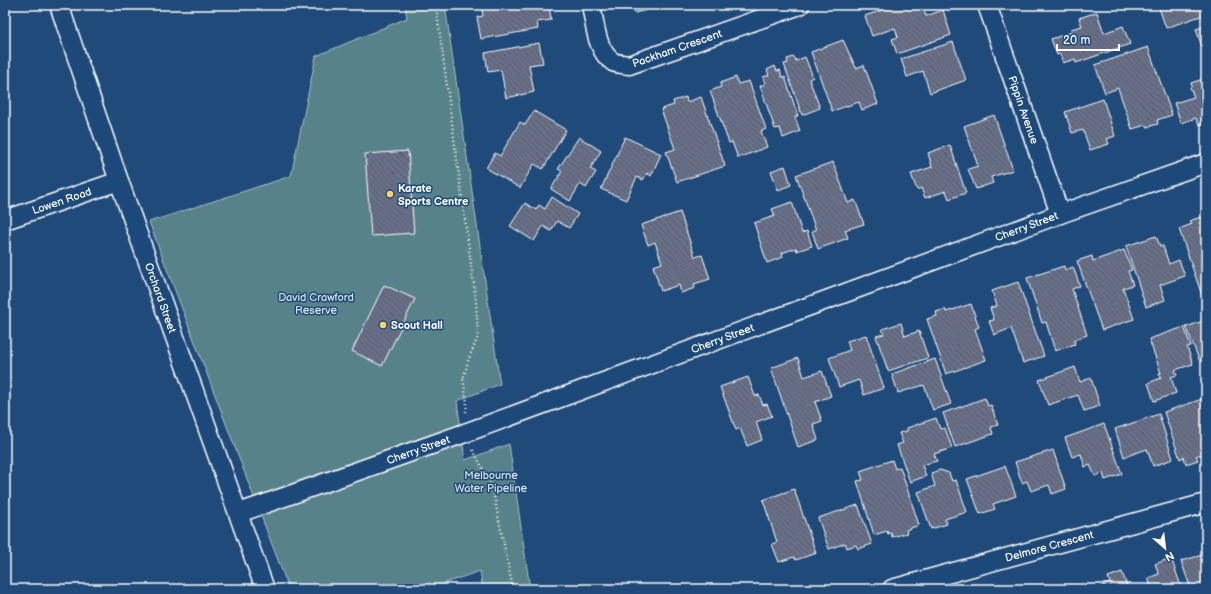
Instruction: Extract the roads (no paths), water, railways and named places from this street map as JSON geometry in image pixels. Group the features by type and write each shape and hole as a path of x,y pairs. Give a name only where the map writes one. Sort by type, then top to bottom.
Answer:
{"street":[{"name":"Orchard Street","path":"58,5 119,181 265,589"},
{"name":"Packham Crescent","path":"591,5 596,31 603,52 614,62 629,65 800,5"},
{"name":"Pippin Avenue","path":"986,5 1060,214"},
{"name":"Cherry Street","path":"239,513 465,433 1060,214 1206,163"},
{"name":"Lowen Road","path":"5,220 119,181"},
{"name":"Delmore Crescent","path":"892,589 1206,503"}],"place":[{"name":"Karate Sports Centre","path":"390,194"},
{"name":"Scout Hall","path":"383,325"}],"park label":[{"name":"David Crawford Reserve","path":"316,303"},
{"name":"Melbourne Water Pipeline","path":"491,481"}]}
